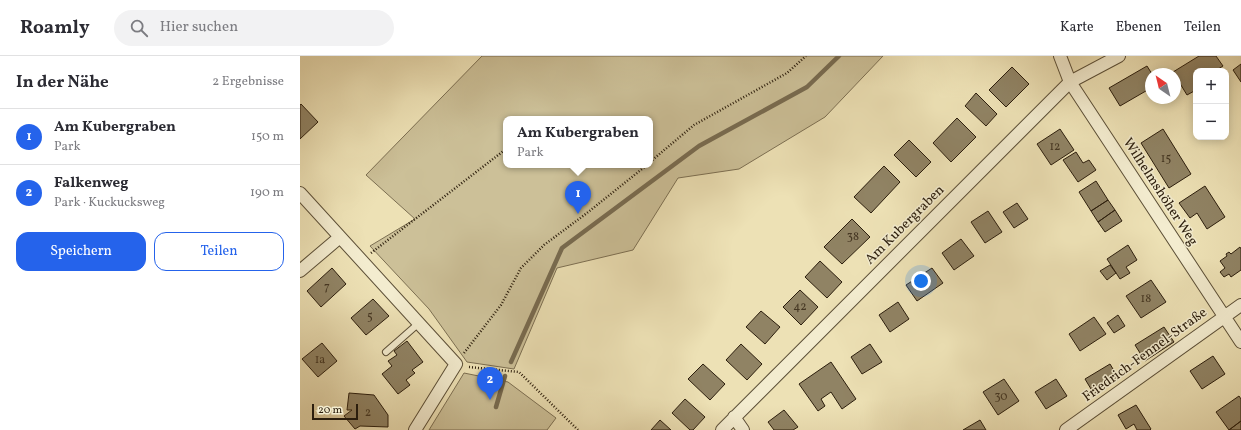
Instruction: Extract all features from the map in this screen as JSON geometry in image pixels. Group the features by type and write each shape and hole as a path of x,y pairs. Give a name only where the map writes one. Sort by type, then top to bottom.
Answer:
{"street":[{"name":"Wilhelmshöher Weg","path":"1060,56 1070,82 1241,342"},
{"name":"Am Kubergraben","path":"722,430 1070,82 1119,56"},
{"path":"300,193 456,364 415,430"},
{"path":"300,272 340,237"},
{"name":"Friedrich-Fennel-Straße","path":"1066,430 1241,305"},
{"path":"734,417 742,430"}],"lane":[{"path":"386,352 419,323"}],"path":[{"path":"653,160 694,126 787,73 806,56"},
{"path":"361,260 503,151"},
{"path":"456,364 501,305 521,268 544,245 643,168"},
{"path":"456,364 519,372 578,430"}],"shaded area":[{"path":"482,56 883,56 825,117 739,169 678,178 633,250 557,268 514,369 467,362 429,309 370,246 415,219 366,175"},
{"path":"464,373 508,382 556,418 547,430 429,430"}],"building":[{"path":"1199,56 1216,56 1223,66 1220,68 1193,68 1193,92 1187,95 1181,85 1181,68 1180,68"},
{"path":"1241,64 1241,82 1233,70"},
{"path":"1147,66 1148,68 1145,68 1145,91 1120,106 1109,88"},
{"path":"1012,67 1029,84 1006,107 989,90"},
{"path":"976,93 997,114 986,126 965,106"},
{"path":"301,104 318,122 300,139 300,105"},
{"path":"957,118 976,137 951,162 933,143"},
{"path":"1060,129 1074,150 1051,165 1037,144"},
{"path":"1163,129 1191,174 1169,188 1141,143"},
{"path":"909,140 931,162 916,177 894,155"},
{"path":"1076,152 1083,163 1089,160 1096,170 1078,182 1063,160"},
{"path":"884,166 900,182 871,213 854,197"},
{"path":"1096,181 1108,200 1091,211 1079,192"},
{"path":"1205,186 1225,217 1207,229 1197,213 1190,218 1179,203"},
{"path":"1108,200 1115,210 1098,222 1091,211"},
{"path":"1017,203 1028,219 1014,228 1003,212"},
{"path":"1115,210 1122,221 1105,232 1098,222"},
{"path":"988,211 1002,232 985,243 971,222"},
{"path":"852,219 870,237 842,264 824,247"},
{"path":"961,239 974,256 954,270 942,253"},
{"path":"1128,245 1137,260 1126,267 1130,273 1120,279 1107,259"},
{"path":"1240,247 1241,270 1231,277 1229,274 1224,277 1220,272 1225,268 1220,261 1227,256 1226,254 1229,252 1231,254"},
{"path":"820,261 842,282 827,298 805,277"},
{"path":"1110,265 1116,273 1107,280 1100,271"},
{"path":"332,268 346,284 321,307 307,291"},
{"path":"932,268 943,283 917,301 906,285"},
{"path":"1151,280 1166,302 1141,318 1126,296"},
{"path":"800,290 818,307 801,325 783,307"},
{"path":"373,299 389,316 366,335 351,318"},
{"path":"898,302 909,319 890,332 879,315"},
{"path":"761,311 780,327 765,344 746,327"},
{"path":"1118,315 1125,326 1114,333 1107,323"},
{"path":"1094,317 1106,334 1080,351 1069,334"},
{"path":"1164,327 1174,342 1145,361 1135,345"},
{"path":"407,341 423,362 412,370 415,373 406,380 410,385 398,394 382,374 392,366 388,361 397,355 394,351"},
{"path":"322,343 337,361 318,377 302,359"},
{"path":"741,344 762,364 747,380 726,360"},
{"path":"870,344 882,362 862,374 851,357"},
{"path":"1213,356 1225,374 1202,389 1190,371"},
{"path":"831,362 856,399 842,409 831,392 821,399 825,406 818,411 799,384"},
{"path":"703,364 725,384 710,400 688,379"},
{"path":"1110,364 1119,379 1094,394 1085,379"},
{"path":"1004,379 1019,401 998,415 983,392"},
{"path":"1056,379 1067,396 1046,409 1035,392"},
{"path":"349,393 374,395 388,415 388,427 360,426 355,429 344,416 352,410 347,410"},
{"path":"1239,396 1241,399 1241,421 1229,430 1216,412"},
{"path":"685,399 705,417 693,430 690,430 672,413"},
{"path":"1136,405 1151,429 1150,430 1137,430 1134,424 1126,429 1118,415"},
{"path":"784,410 798,427 793,430 774,430 768,422"},
{"path":"660,420 671,430 651,430"},
{"path":"980,420 986,430 963,430"},
{"path":"1241,421 1241,430 1229,430"}],"waterway":[{"path":"511,362 562,248 699,146 807,87 839,56"},
{"path":"496,407 505,376"}],"place":[{"name":"Am Kubergraben","path":"578,214"},
{"name":"Falkenweg","path":"490,400"}]}
